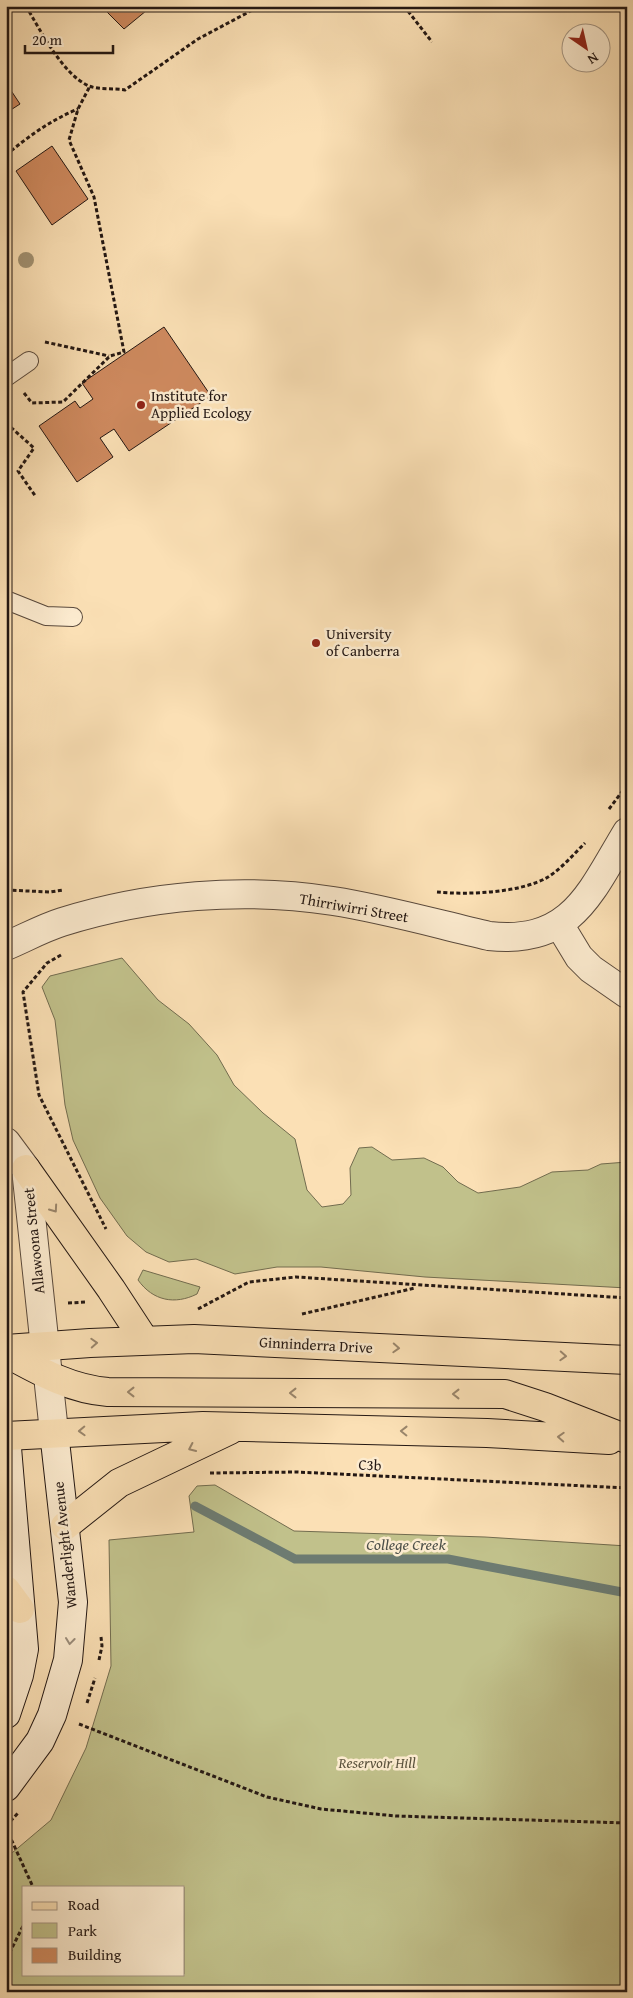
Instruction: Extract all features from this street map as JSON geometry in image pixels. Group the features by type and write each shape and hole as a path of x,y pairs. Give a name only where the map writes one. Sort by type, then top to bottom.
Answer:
{"main road":[{"path":"26,1169 145,1340"},
{"name":"Ginninderra Drive","path":"6,1349 145,1340 194,1339 627,1360"},
{"path":"6,1353 48,1377 93,1391 505,1394 546,1407 627,1440"},
{"path":"6,1435 203,1426 487,1433 627,1440"},
{"path":"65,1526 119,1483 236,1427"}],"street":[{"name":"Thirriwirri Street","path":"6,946 60,923 127,904 203,896 270,894 334,901 489,936 508,938 535,935 559,924 575,911 588,896 627,832"},
{"path":"559,924 578,957 591,969 627,994"},
{"name":"Allawoona Street","path":"6,1142 26,1169 45,1346"},
{"name":"Wanderlight Avenue","path":"6,1787 40,1741 52,1715 68,1660 73,1602 45,1346"},
{"path":"6,1435 13,1600 24,1649 19,1675 6,1714"}],"lane":[{"path":"8,375 29,361"},
{"path":"6,600 46,616 73,617"}],"path":[{"path":"26,6 48,43 70,72 90,86 125,90 198,39 260,6"},
{"path":"404,6 432,42"},
{"path":"38,341 110,356 124,352 94,197 70,140 78,109 90,86"},
{"path":"6,155 29,136 58,117 78,109"},
{"path":"8,375 32,403 63,402 110,356"},
{"path":"6,423 34,448 18,471 36,497"},
{"path":"606,813 627,785"},
{"path":"430,891 454,894 488,893 546,878 566,863 591,837"},
{"path":"23,992 39,1095 109,1234"},
{"path":"195,1311 249,1282 296,1277 627,1298"},
{"path":"298,1315 420,1286"},
{"name":"C3b","path":"208,1473 297,1472 627,1488"},
{"path":"78,1724 267,1797 321,1809 396,1816 627,1823"},
{"path":"6,1828 34,1886"},
{"path":"6,1972 8,1956 22,1928"}],"green space":[{"path":"122,958 158,1000 189,1024 217,1055 234,1085 263,1113 295,1139 307,1190 322,1207 343,1204 351,1195 350,1168 359,1148 372,1147 392,1160 424,1158 443,1167 458,1182 478,1193 520,1187 552,1172 588,1170 601,1164 627,1162 627,1288 425,1277 321,1267 277,1267 235,1274 196,1259 169,1262 146,1252 127,1236 100,1198 73,1140 65,1105 55,1020 42,987 50,976"},
{"path":"143,1270 200,1287 197,1294 181,1299 173,1300 157,1297 150,1293 138,1280"},
{"name":"Reservoir Hill","path":"215,1485 294,1531 485,1537 627,1546 627,1992 6,1992 6,1858 51,1820 86,1748 111,1666 109,1540 194,1532 189,1496 197,1486"}],"building":[{"path":"101,6 152,6 124,29"},
{"path":"6,83 20,104 6,113"},
{"path":"52,146 88,199 52,225 16,171"},
{"name":"Institute for Applied Ecology","path":"164,327 211,396 129,451 114,429 100,438 113,457 77,482 39,426 75,401 80,408 93,399 82,383"}],"waterway":[{"name":"College Creek","path":"195,1506 295,1559 448,1559 627,1593"}],"place":[{"name":"Institute for Applied Ecology","path":"141,405"},
{"name":"University of Canberra","path":"316,643"}]}
